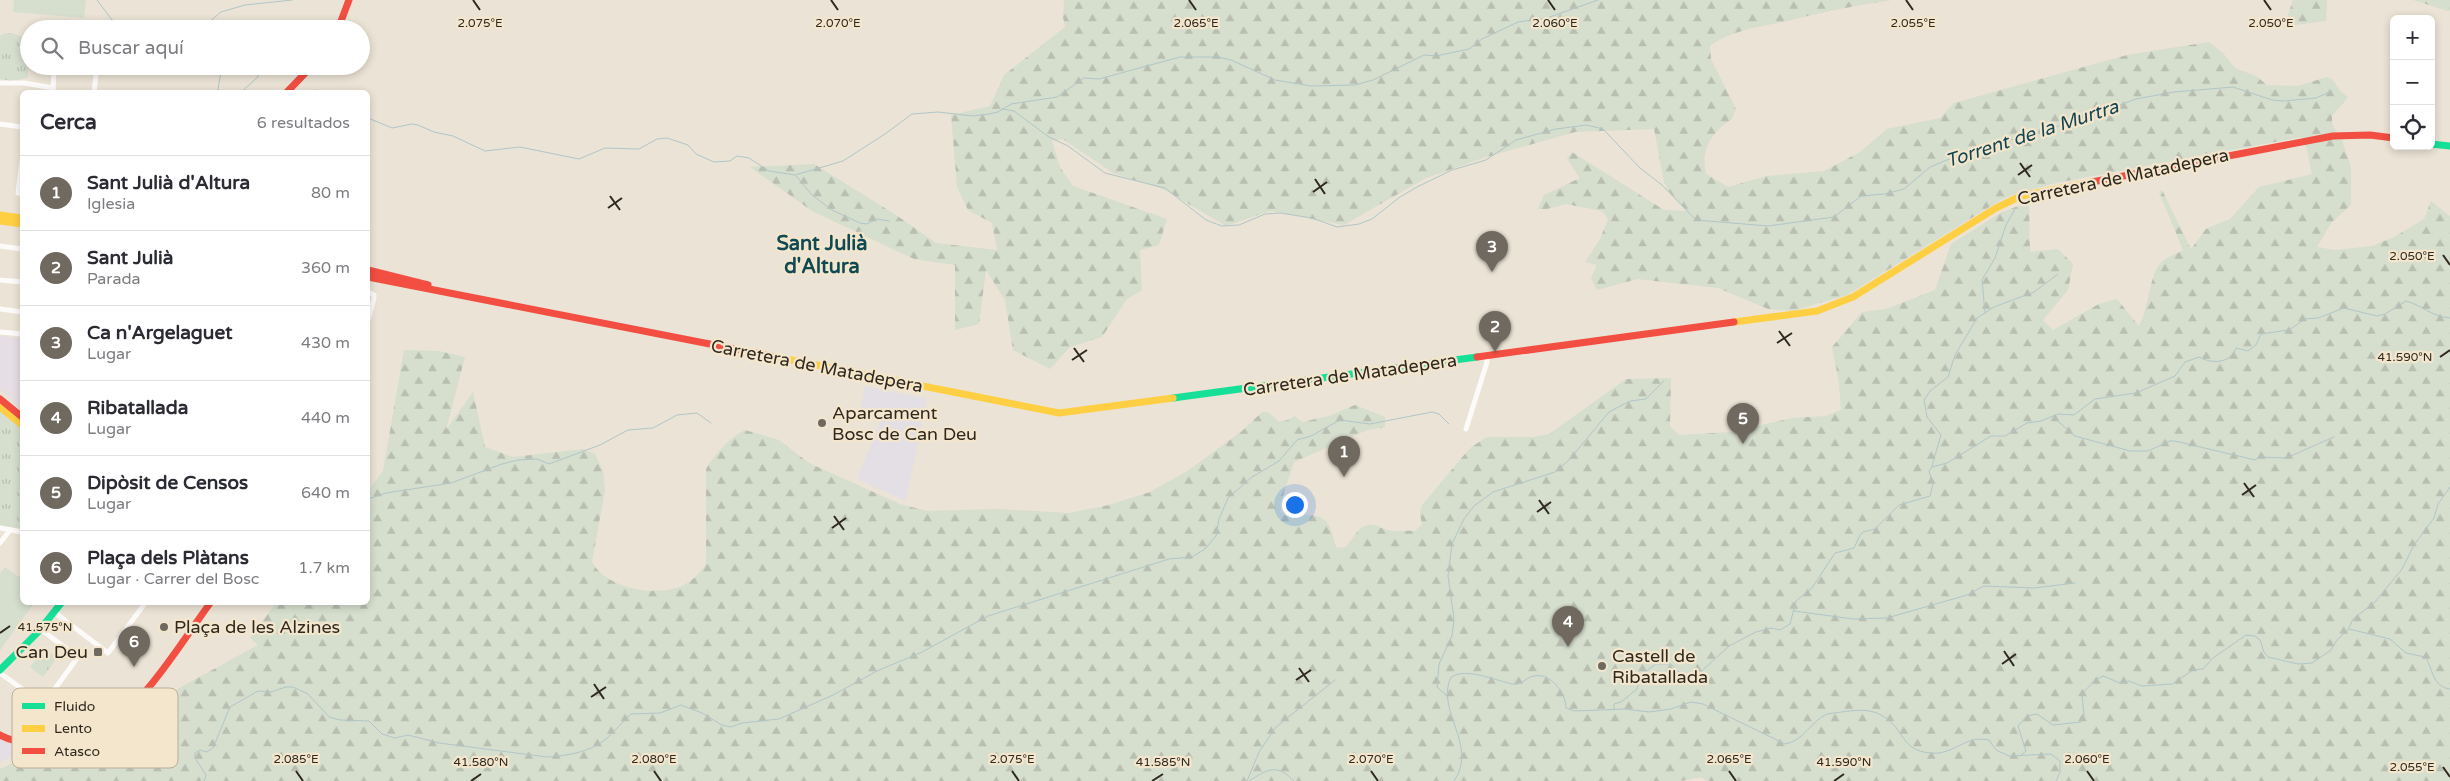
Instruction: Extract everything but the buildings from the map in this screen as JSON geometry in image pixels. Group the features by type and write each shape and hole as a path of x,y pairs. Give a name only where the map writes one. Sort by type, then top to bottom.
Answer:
{"main road":[{"path":"342,20 350,0"},
{"path":"288,90 303,75"},
{"path":"296,90 308,75"},
{"name":"Carretera de Matadepera","path":"459,295 1059,414 1822,310 1853,296 1996,208 2021,196 2333,136 2370,134 2390,137"},
{"path":"2435,144 2450,146"},
{"path":"0,215 20,218"},
{"path":"0,221 20,224"},
{"path":"370,270 406,278 459,295"},
{"path":"370,277 459,295"},
{"path":"0,399 20,415"},
{"path":"0,407 20,423"},
{"path":"0,671 40,629 60,605"},
{"path":"144,688 209,605"},
{"path":"0,735 12,740"}],"street":[{"path":"0,83 24,83 53,90 54,75"},
{"path":"94,90 96,75"},
{"path":"0,128 0,124 20,126"},
{"path":"0,246 20,249"},
{"path":"0,280 20,282"},
{"path":"370,293 374,295 370,312"},
{"path":"0,309 20,312"},
{"path":"0,332 20,334"},
{"path":"1466,429 1487,362 1486,356"},
{"path":"0,528 20,532"},
{"path":"0,543 10,530"},
{"path":"54,612 108,653 144,605"},
{"path":"40,629 78,657 57,688"},
{"path":"0,671 23,688"}],"shaded area":[{"path":"0,336 20,338 20,407 0,389"},
{"path":"865,386 927,399 906,501 857,479 883,415 861,409"},
{"path":"0,739 12,745 12,757 0,762"}],"green space":[{"path":"14,0 86,0 84,18 13,12"},
{"path":"1064,0 1892,0 1840,9 1747,30 1727,36 1710,46 1711,59 1736,109 1732,119 1719,129 1709,142 1705,157 1706,174 1728,187 1767,176 1824,171 1860,152 1887,129 1940,118 1954,103 2127,55 2209,42 2223,53 2235,68 2256,76 2267,85 2298,86 2327,77 2332,79 2341,92 2348,97 2332,116 2332,124 2342,140 2351,167 2351,205 2331,223 2317,247 2335,250 2372,246 2394,237 2424,219 2431,201 2450,216 2450,781 1706,781 1701,777 1681,781 0,781 0,769 12,764 12,768 178,768 178,689 258,645 250,638 275,605 370,605 370,488 383,471 404,350 439,351 465,357 446,430 473,392 485,447 513,457 583,449 595,454 603,471 605,490 592,562 599,571 620,585 647,591 673,589 684,585 691,581 706,564 706,469 723,447 745,430 779,440 809,463 900,504 927,511 998,509 1069,513 1109,505 1150,492 1189,470 1242,431 1262,412 1268,412 1279,422 1295,416 1302,422 1329,416 1355,405 1385,417 1385,427 1367,430 1294,462 1280,505 1281,512 1286,516 1312,515 1323,519 1328,523 1337,548 1346,547 1360,529 1368,525 1391,531 1415,531 1422,524 1420,514 1422,505 1470,448 1487,437 1534,437 1549,434 1626,379 1671,378 1670,426 1679,435 1730,432 1792,418 1825,416 1841,410 1839,382 1832,347 1862,312 1886,309 1935,290 1951,244 2002,212 2029,202 2030,252 2058,249 2073,264 2068,290 2043,320 2053,330 2099,304 2117,299 2139,326 2145,312 2156,270 2164,260 2183,250 2159,192 2162,190 2191,249 2206,229 2230,219 2259,187 2312,174 2302,137 2056,183 2015,194 1999,201 1847,295 1793,311 1768,309 1718,288 1637,279 1597,290 1591,278 1597,265 1585,262 1600,239 1608,219 1602,211 1566,204 1547,209 1538,209 1544,195 1580,178 1567,159 1572,152 1664,210 1687,211 1670,193 1664,182 1654,129 1575,132 1483,158 1424,179 1344,225 1270,211 1226,226 1165,190 1113,173 1063,139 1052,141 1060,167 1073,186 1167,219 1159,245 1140,250 1142,290 1127,299 1102,337 1070,347 1050,369 1013,350 1005,300 986,270 979,324 955,330 955,265 914,259 812,211 750,167 814,164 896,215 936,243 997,250 992,223 968,210 957,187 951,115 990,106 1004,75 1065,27 1063,17"},
{"path":"2293,0 2327,0 2326,21 2288,26 2285,24"},
{"path":"2413,0 2450,0 2450,11 2448,11"},
{"path":"12,33 20,36 20,75 28,75 28,78 11,81 0,79 0,36"},
{"path":"0,407 20,423 20,529 0,525"},
{"path":"5,567 20,578 20,605 33,605 0,650 0,574"},
{"path":"45,648 57,658 43,677 30,667"}],"waterway":[{"path":"97,0 112,20"},
{"path":"212,20 221,12 245,5 292,0"},
{"path":"370,119 392,128 412,124 418,125 434,132 453,136 485,151 520,147 579,159 605,148 639,149 657,139 667,138 688,145 696,154 714,162 730,161 737,156 749,158 769,171 795,175 843,161 912,114 938,112 973,116 989,114 998,112 1011,104 1057,97 1084,78 1099,79 1180,57 1217,57 1231,60 1275,80 1311,86 1355,85 1373,80 1424,55 1436,56 1469,49 1482,39 1518,22 1547,18 1598,0"},
{"path":"219,90 220,75"},
{"path":"243,90 258,75"},
{"name":"Torrent de la Murtra","path":"1002,109 1014,111 1049,137 1068,146 1105,173 1165,188 1206,220 1222,226 1239,225 1265,214 1280,213 1312,218 1337,227 1359,224 1372,219 1400,197 1417,187 1452,170 1486,160 1516,140 1556,129 1587,125 1603,129 1640,168 1662,185 1696,220 1768,226 1834,217 1861,196 1885,194 1904,189 1930,167 1959,155 2079,120 2136,99 2174,92 2233,87 2272,100 2284,101 2316,98 2332,91"},
{"path":"796,176 812,195 832,210 860,223 867,224 877,219 889,221"},
{"path":"1985,313 1982,280 1995,258 2006,225 2015,209"},
{"path":"1932,466 1941,435 1927,417 1924,400 1930,391 1948,377 1955,355 1977,318 1994,307 2034,292 2058,274"},
{"path":"1614,709 1614,704 1621,702 1637,689 1639,681 1645,672 1656,664 1671,664 1687,680 1692,680 1729,646 1756,632 1771,628 1780,630 1790,624 1796,601 1812,588 1835,553 1854,548 1863,532 1875,529 1899,505 1930,496 1933,484 1929,471 1932,467 1947,463 1991,436 2005,436 2027,423 2041,421 2058,414 2074,415 2095,399 2136,393 2175,376 2185,362 2199,357 2209,361 2225,360 2230,357 2236,348 2248,351 2256,345 2261,334 2289,330 2305,319 2318,318 2344,308 2377,316 2385,314 2406,301 2437,315 2450,318"},
{"path":"1448,697 1437,687 1439,664 1452,636 1454,619 1448,576 1452,544 1464,519 1474,506 1493,492 1555,472 1569,460 1609,412 1630,401 1646,399 1664,381"},
{"path":"204,781 206,775 195,758 195,753 200,750 207,752 213,748 230,707 258,691 271,692 286,687 293,687 308,694 329,717 340,720 369,721 382,734 395,738 408,735 439,743 547,757 570,754 593,747 606,739 631,714 660,713 681,705 702,713 722,725 731,727 742,723 779,719 833,695 877,671 922,652 988,616 1169,559 1192,557 1205,549 1216,536 1219,519 1228,498 1252,477 1279,461 1297,440 1311,436 1340,420 1370,424 1432,412 1439,414 1449,424"},
{"path":"370,498 386,493 451,483 518,460 537,459 549,464 600,445 628,430 653,428 677,415 697,413 711,423"},
{"path":"2053,417 2075,436 2130,451 2148,451 2170,441 2175,441 2255,460 2260,457 2286,458 2334,437"},
{"path":"2349,628 2353,619 2375,602 2402,569 2414,545 2434,518 2438,504 2450,487"},
{"path":"1794,611 1853,619 1887,618 1967,595 1984,586 2034,588 2075,583"},
{"path":"2020,756 2026,751 2018,726 2027,716 2037,714 2053,725 2081,722 2084,716 2082,694 2094,681 2103,676 2120,683 2129,681 2142,686 2172,684 2193,670 2203,669 2213,658 2246,635 2255,636 2260,640 2268,657 2298,664 2312,663 2331,650 2337,640 2349,629 2390,639 2406,653 2425,657 2436,681 2444,688 2450,689"},
{"path":"1454,781 1460,768 1462,755 1448,703 1448,690 1451,677 1465,673 1516,684 1534,676 1546,677 1560,690 1566,708 1575,711 1625,709 1649,712 1671,709 1691,702 1703,704 1785,744 1797,739 1816,721 1827,714 1859,710 1868,711 1876,713 1892,723 1908,744 1920,751 1941,753 1979,739 1989,740 1996,750 2009,756 2051,754 2060,761 2060,772 2056,781"},
{"path":"1247,781 1259,752 1276,727 1335,680"},
{"path":"1249,781 1262,773 1272,770 1282,772 1294,781"}],"traffic: fast":[{"path":"2435,144 2450,146"},
{"path":"1173,398 1477,357"},
{"path":"0,670 38,632 60,605"}],"traffic: slow":[{"path":"1734,322 1817,311 1853,297 1996,208 2021,196 2092,182"},
{"path":"0,215 20,218"},
{"path":"0,221 20,224"},
{"path":"771,356 1059,413 1173,398"},
{"path":"0,407 20,423"}],"traffic: jam":[{"path":"341,20 349,0"},
{"path":"289,90 303,75"},
{"path":"2092,182 2333,136 2370,135 2390,138"},
{"path":"370,270 428,285"},
{"path":"370,277 771,356"},
{"path":"1477,357 1734,322"},
{"path":"0,399 20,415"},
{"path":"148,688 209,605"},
{"path":"0,735 12,740"}],"place":[{"name":"Ca n'Argelaguet","path":"1492,272"},
{"name":"Sant Julià","path":"1495,352"},
{"name":"Aparcament Bosc de Can Deu","path":"822,423"},
{"name":"Dipòsit de Censos","path":"1743,444"},
{"name":"Sant Julià d'Altura","path":"1344,477"},
{"name":"Plaça de les Alzines","path":"164,627"},
{"name":"Ribatallada","path":"1568,647"},
{"name":"Can Deu","path":"98,652"},
{"name":"Castell de Ribatallada","path":"1602,666"},
{"name":"Plaça dels Plàtans","path":"134,667"}],"district":[{"name":"Sant Julià d'Altura","path":"822,256"}]}
